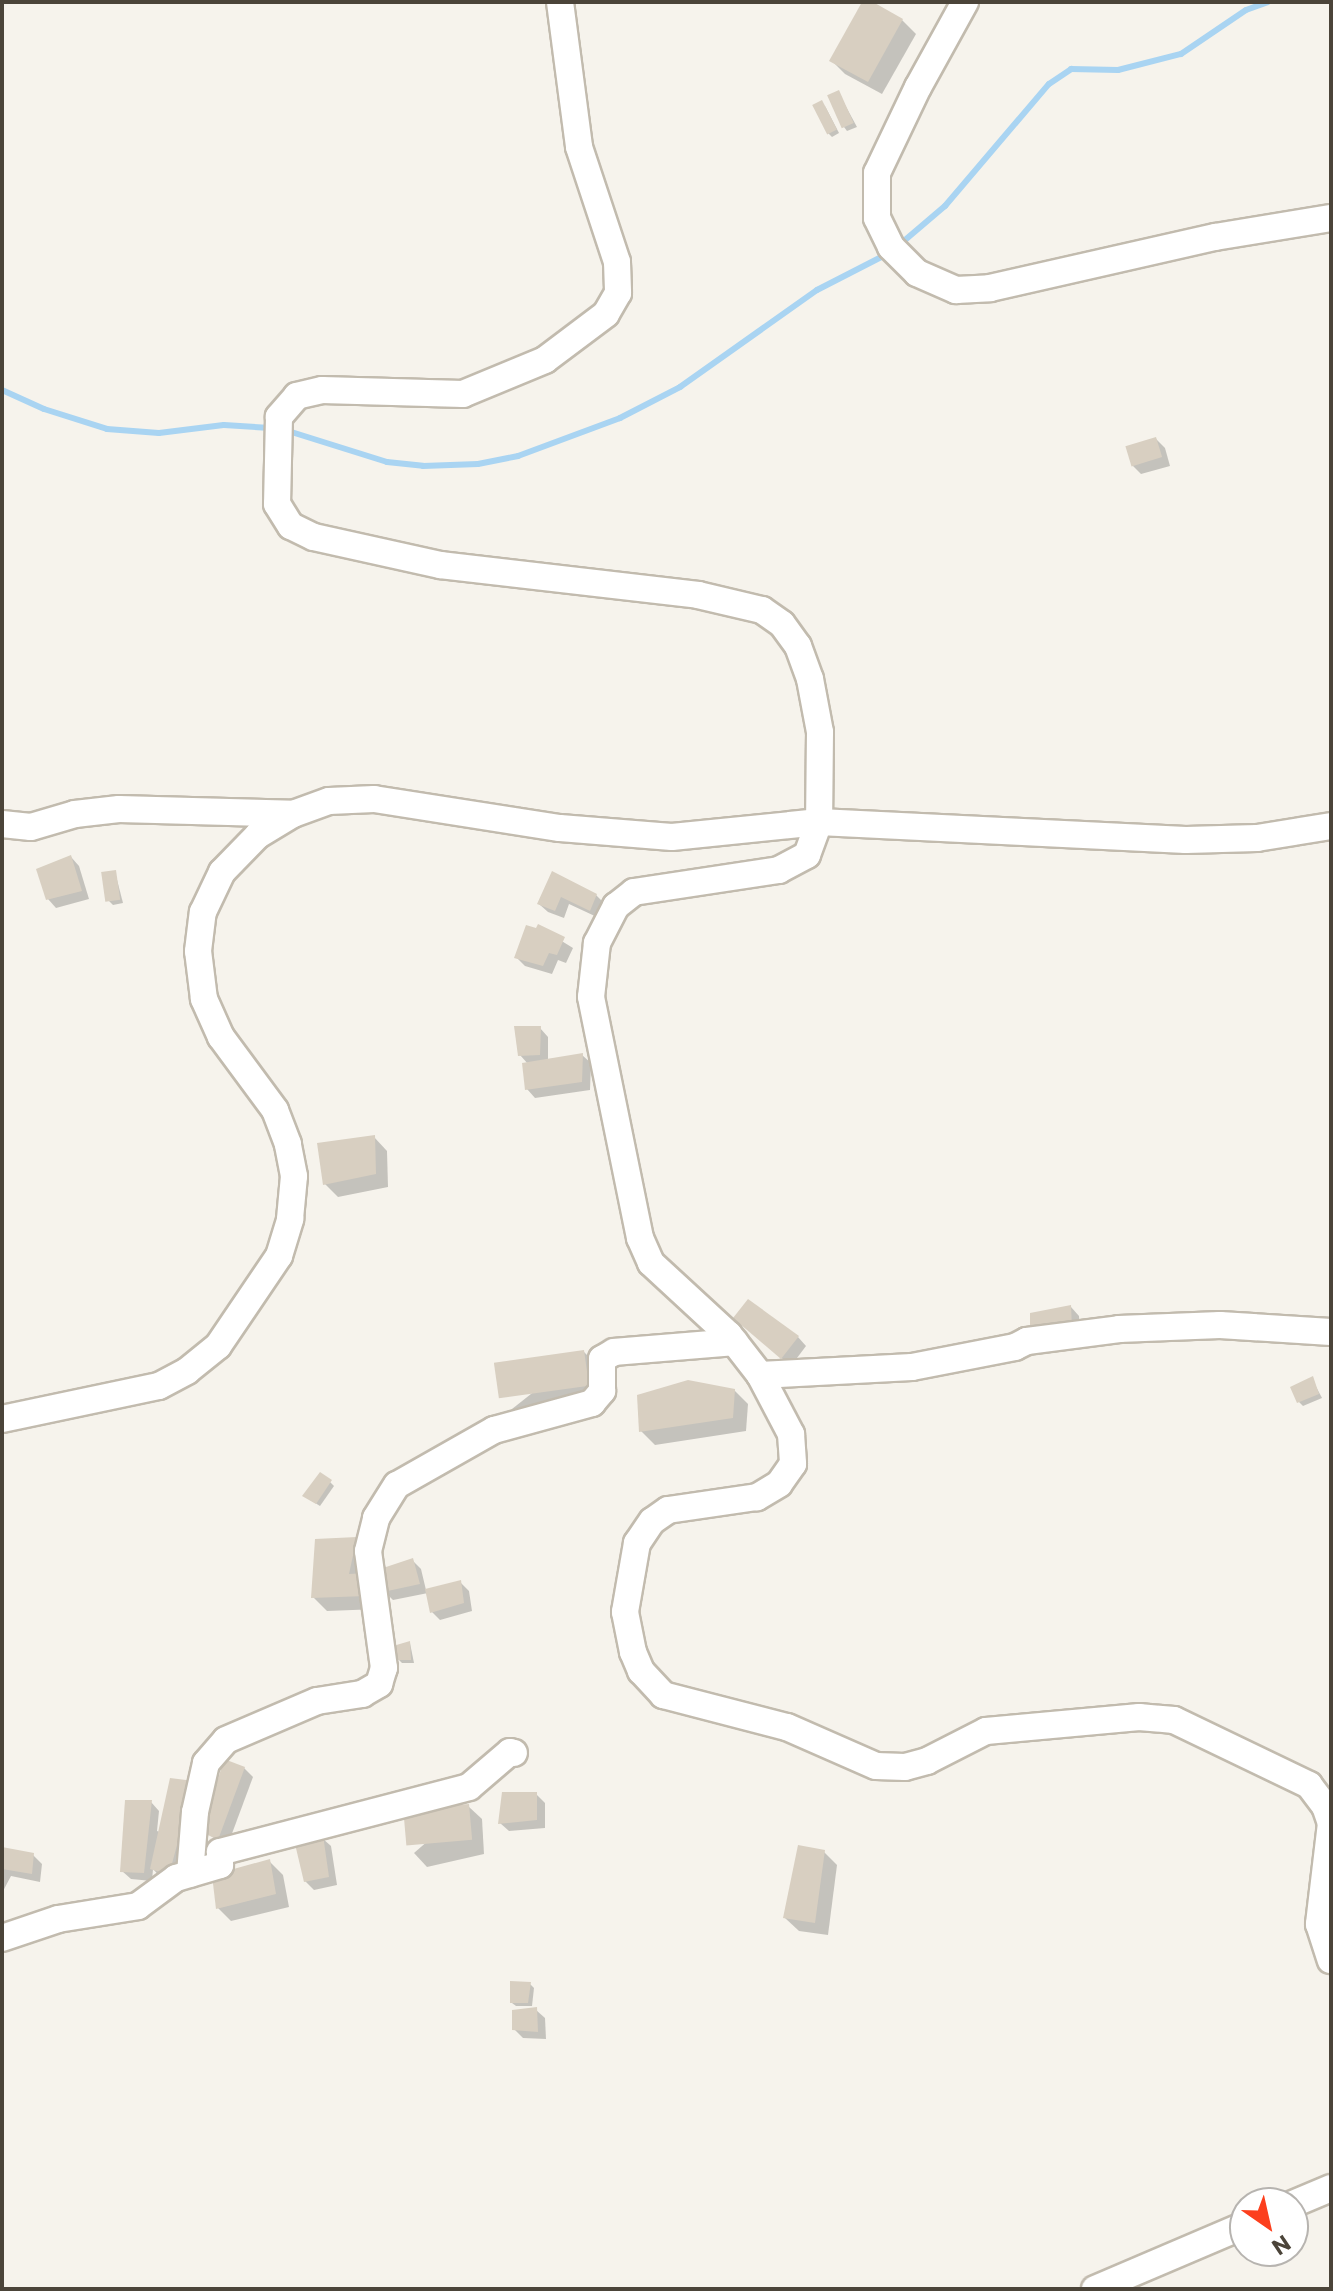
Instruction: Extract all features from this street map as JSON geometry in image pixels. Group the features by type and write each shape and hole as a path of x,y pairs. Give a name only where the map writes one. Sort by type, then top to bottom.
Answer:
{"street":[{"path":"560,2 579,147 617,262 618,293 612,304 606,314 545,360 463,394 322,390 297,396 279,417 277,504 291,526 314,537 440,565 698,595 762,610 782,624 798,646 810,679 820,732 819,822 807,855 779,870 634,892 616,906 597,943 591,997 640,1238 651,1263 735,1342 760,1375 791,1434 793,1464 779,1484 757,1497 668,1510 652,1521 637,1543 625,1612 633,1652 641,1671 663,1695 787,1727 876,1766 905,1767 927,1761 986,1731 1139,1717 1174,1720 1309,1785 1325,1806 1331,1823 1319,1924 1331,1960"},
{"path":"965,2 918,87 877,173 877,218 898,254 917,273 956,290 990,288 1215,237 1331,218"},
{"path":"2,1419 159,1386 187,1371 218,1346 279,1256 290,1219 293,1190 288,1144 275,1110 221,1037 204,999 198,951 203,912 222,872 258,835 293,814 329,801 374,799 560,828 657,836 728,834 819,822 1186,840 1257,838 1331,826"},
{"path":"2,824 31,827 75,814 119,809 293,814"},
{"path":"760,1375 912,1367 1015,1347 1027,1341 1119,1329 1220,1325 1331,1332"},
{"path":"190,1874 195,1812 206,1763 226,1740 317,1701 362,1694 379,1684 384,1668 368,1551 376,1518 397,1485 494,1430 592,1403 602,1391 602,1359 614,1352 735,1342"},
{"path":"2,1938 58,1919 138,1906 176,1878 220,1865 220,1852 469,1787 510,1752 514,1753"},
{"path":"1309,2197 1331,2188"},
{"path":"1095,2289 1229,2232"}],"building":[{"path":"862,2 873,2 903,19 868,82 829,61"},
{"path":"839,90 854,123 842,128 827,95"},
{"path":"822,100 837,129 827,134 812,105"},
{"path":"1156,437 1162,457 1132,466 1125,446"},
{"path":"71,855 82,891 46,900 36,869"},
{"path":"116,870 120,900 105,902 101,872"},
{"path":"552,871 597,894 590,911 561,897 555,911 537,904"},
{"path":"538,924 565,937 557,955 549,953 543,966 514,958 526,925 536,928"},
{"path":"514,1026 541,1026 540,1055 518,1056"},
{"path":"583,1053 582,1082 525,1090 522,1063"},
{"path":"375,1135 376,1174 323,1185 317,1143"},
{"path":"748,1299 799,1336 781,1359 733,1318"},
{"path":"1071,1305 1072,1329 1030,1336 1030,1313"},
{"path":"584,1350 589,1386 499,1398 494,1363"},
{"path":"1313,1376 1319,1394 1297,1403 1290,1387"},
{"path":"688,1380 735,1389 733,1418 639,1432 637,1395"},
{"path":"320,1472 332,1480 316,1504 302,1496"},
{"path":"357,1537 349,1574 366,1573 366,1596 311,1598 315,1539"},
{"path":"413,1558 420,1584 383,1592 377,1570"},
{"path":"461,1580 464,1603 430,1613 425,1589"},
{"path":"410,1641 411,1660 396,1660 393,1646"},
{"path":"224,1759 245,1767 218,1840 202,1832"},
{"path":"170,1778 194,1781 169,1875 150,1869"},
{"path":"502,1792 537,1792 537,1820 498,1824"},
{"path":"125,1800 152,1800 144,1873 120,1872"},
{"path":"469,1804 472,1840 406,1846 403,1810"},
{"path":"323,1835 329,1877 304,1882 295,1844"},
{"path":"798,1845 825,1850 815,1923 783,1918"},
{"path":"2,1847 34,1853 32,1874 2,1869"},
{"path":"270,1859 276,1894 216,1909 212,1875"},
{"path":"510,1981 531,1982 528,2003 510,2003"},
{"path":"537,2007 538,2032 512,2030 512,2010"}],"waterway":[{"path":"898,246 945,206 1049,84 1071,69 1118,70 1181,54 1246,10 1268,2"},
{"path":"285,430 387,462 423,466 478,464 518,456 620,418 680,387 817,290 889,253"},
{"path":"2,390 44,409 107,429 159,433 224,425 270,428"}]}
